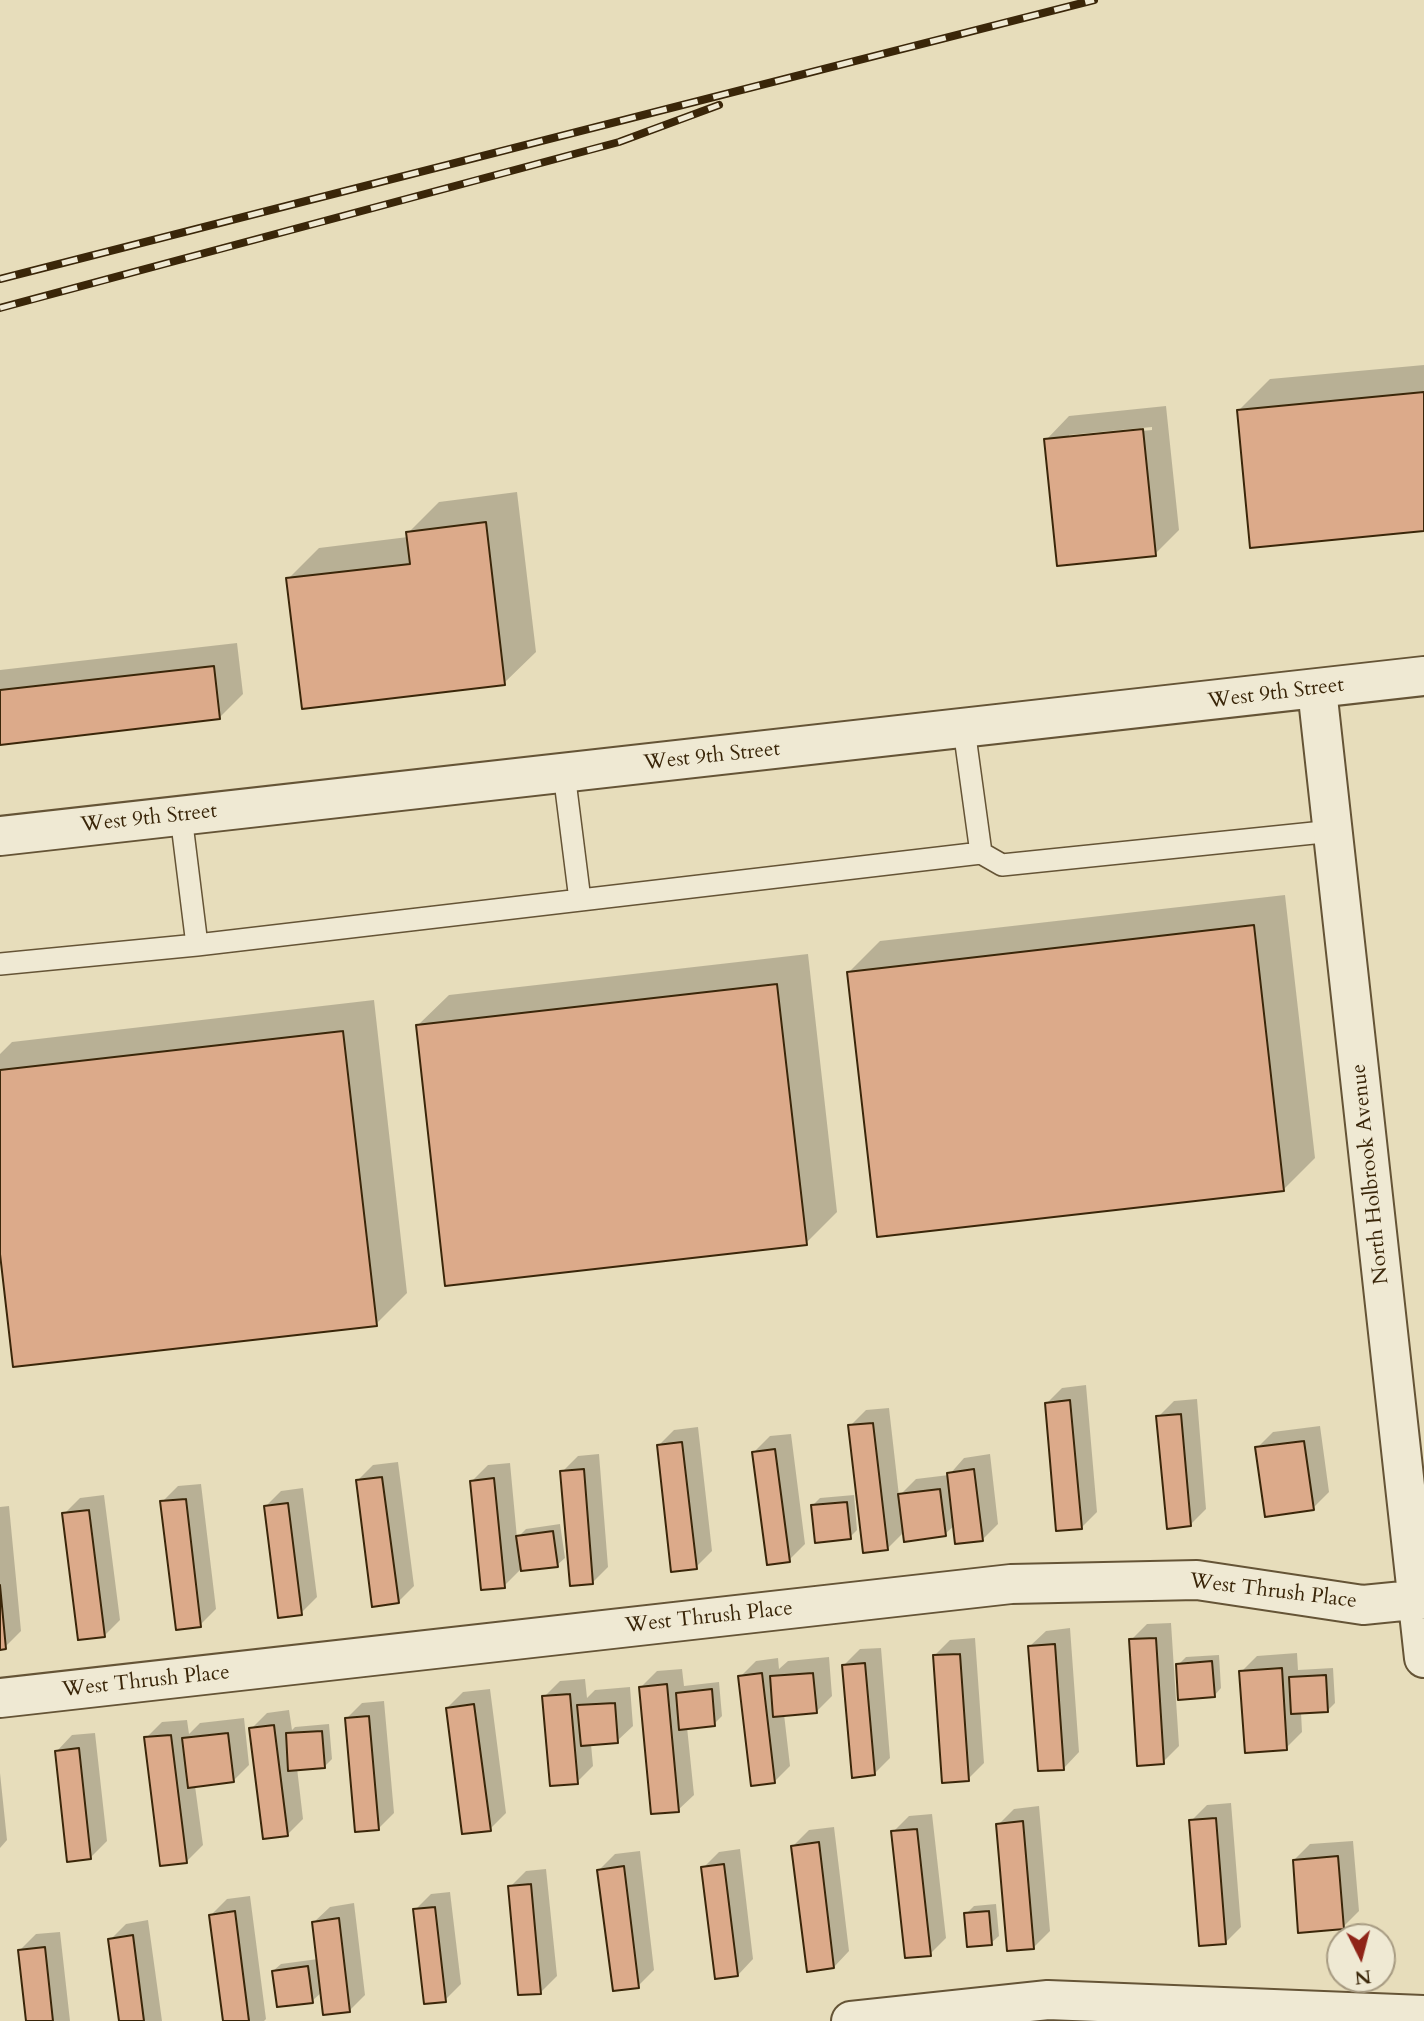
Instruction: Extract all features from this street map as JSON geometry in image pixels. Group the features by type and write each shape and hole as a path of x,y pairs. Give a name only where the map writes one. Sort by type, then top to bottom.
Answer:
{"street":[{"name":"West 9th Street","path":"0,836 1424,676"},
{"name":"North Holbrook Avenue","path":"1317,690 1421,1599 1424,1658"},
{"name":"West Thrush Place","path":"0,1698 1011,1584 1197,1580 1363,1605 1421,1599"},
{"path":"851,2021 1048,2000 1424,2015"}],"lane":[{"path":"964,729 981,853"},
{"path":"564,774 580,900"},
{"path":"181,816 197,945"},
{"path":"0,964 197,945 981,853 1002,865 1333,831"}],"building":[{"path":"1424,392 1424,531 1250,548 1237,410"},
{"path":"1143,429 1156,556 1057,566 1044,439"},
{"path":"486,522 505,685 302,709 286,578 410,564 406,532"},
{"path":"214,666 220,719 0,745 0,690"},
{"path":"1254,925 1284,1191 877,1237 847,972"},
{"path":"777,984 807,1245 445,1286 416,1025"},
{"path":"343,1031 377,1326 13,1367 0,1254 0,1070"},
{"path":"1070,1400 1082,1529 1056,1531 1045,1403"},
{"path":"1181,1414 1191,1526 1167,1529 1156,1416"},
{"path":"873,1423 888,1550 863,1553 848,1425"},
{"path":"1304,1441 1314,1510 1265,1517 1255,1447"},
{"path":"682,1442 697,1569 671,1572 657,1445"},
{"path":"775,1449 790,1562 767,1565 752,1452"},
{"path":"584,1469 593,1584 570,1586 560,1471"},
{"path":"974,1469 983,1541 955,1544 947,1473"},
{"path":"382,1477 399,1603 372,1607 356,1480"},
{"path":"494,1478 505,1588 481,1590 470,1481"},
{"path":"940,1489 946,1536 904,1542 898,1494"},
{"path":"186,1499 201,1627 176,1630 160,1501"},
{"path":"847,1502 851,1539 815,1543 811,1505"},
{"path":"288,1503 302,1615 278,1618 264,1506"},
{"path":"89,1510 105,1637 78,1640 62,1513"},
{"path":"553,1531 558,1567 521,1571 516,1536"},
{"path":"0,1585 6,1649 0,1650"},
{"path":"1156,1638 1164,1764 1137,1766 1129,1639"},
{"path":"1055,1644 1064,1770 1038,1771 1028,1646"},
{"path":"960,1654 969,1781 942,1783 933,1655"},
{"path":"1212,1661 1215,1697 1178,1700 1176,1664"},
{"path":"865,1663 875,1775 852,1778 842,1665"},
{"path":"1282,1668 1287,1750 1245,1753 1239,1671"},
{"path":"762,1673 775,1783 751,1786 738,1676"},
{"path":"813,1673 817,1713 773,1717 770,1676"},
{"path":"1326,1675 1328,1712 1291,1714 1289,1677"},
{"path":"667,1684 679,1812 651,1814 639,1687"},
{"path":"712,1689 715,1726 679,1730 676,1693"},
{"path":"570,1694 578,1784 550,1786 542,1696"},
{"path":"615,1703 618,1743 581,1746 577,1705"},
{"path":"474,1704 491,1831 462,1834 446,1708"},
{"path":"369,1716 379,1830 355,1832 345,1718"},
{"path":"274,1725 288,1836 263,1839 249,1728"},
{"path":"322,1731 325,1768 288,1771 286,1733"},
{"path":"228,1733 234,1782 188,1788 182,1738"},
{"path":"171,1735 187,1863 160,1866 144,1737"},
{"path":"79,1748 91,1859 67,1862 55,1751"},
{"path":"1216,1818 1226,1944 1199,1946 1189,1820"},
{"path":"1023,1821 1034,1949 1007,1951 996,1824"},
{"path":"917,1829 931,1956 905,1958 891,1831"},
{"path":"819,1842 834,1968 807,1972 791,1846"},
{"path":"1338,1856 1344,1923 1326,1923 1326,1931 1298,1933 1293,1860"},
{"path":"724,1864 738,1976 715,1979 701,1867"},
{"path":"624,1866 639,1988 613,1991 597,1870"},
{"path":"531,1884 541,1994 518,1995 508,1886"},
{"path":"435,1907 446,2002 424,2004 413,1909"},
{"path":"235,1911 249,2021 223,2021 209,1915"},
{"path":"989,1911 992,1945 967,1947 964,1913"},
{"path":"339,1918 350,2012 323,2015 312,1922"},
{"path":"133,1935 144,2021 119,2021 108,1939"},
{"path":"45,1947 53,2021 26,2021 18,1950"},
{"path":"308,1966 313,2003 277,2007 272,1971"}],"railway":[{"path":"0,279 1094,0"},
{"path":"0,308 619,142 719,105"}]}
